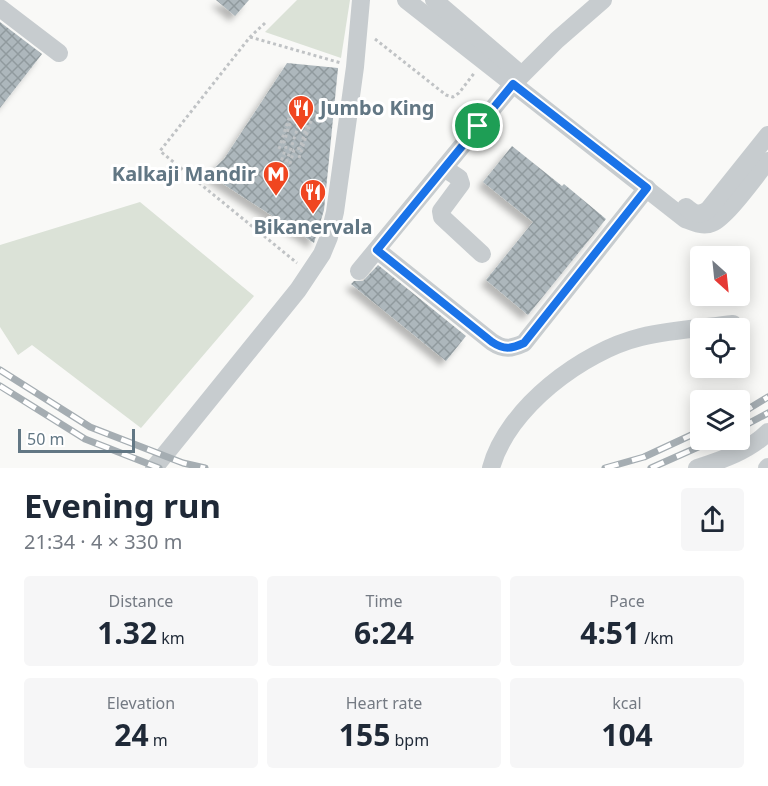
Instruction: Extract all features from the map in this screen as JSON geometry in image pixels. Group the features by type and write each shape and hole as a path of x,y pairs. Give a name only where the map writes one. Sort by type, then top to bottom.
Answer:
{"street":[{"path":"153,468 310,273 322,254 335,212 362,0"},
{"path":"406,0 474,53 517,79 694,214 702,214 708,210 768,135"},
{"path":"434,0 517,79 685,219 699,224 711,224 723,216 768,161"},
{"path":"359,271 517,79 603,0"},
{"path":"0,8 59,53"},
{"path":"444,168 459,178 461,184 441,211 442,217 482,254"},
{"path":"377,250 492,342 500,347 511,349 524,343 647,188"},
{"path":"491,468 511,426 532,401 556,380 583,362 640,337 690,330"},
{"path":"697,468 719,461 757,443 768,432"}],"path":[{"path":"265,23 250,37 160,151 310,273"},
{"path":"359,27 446,95 453,97 459,93 478,69 474,53"},
{"path":"250,37 355,68"},
{"path":"279,185 286,147 284,140 297,102"},
{"path":"279,185 305,105"},
{"path":"279,185 294,150 300,146 312,109"},
{"path":"279,149 291,112"},
{"path":"299,158 311,121"},
{"path":"284,140 292,145 300,146"}],"shaded area":[{"path":"297,0 350,0 341,58 265,32"},
{"path":"140,202 254,296 141,428 32,345 18,355 0,327 0,245"}],"building":[{"path":"216,0 249,0 235,16"},
{"path":"0,22 42,54 0,108"},
{"path":"287,63 338,68 324,210 314,243 208,174 224,159"},
{"path":"512,146 562,186 564,184 606,219 528,315 486,280 533,222 483,182"},
{"path":"378,265 466,336 446,361 351,284 354,281 363,281"}],"railway":[{"path":"0,370 90,427 183,463 205,468"},
{"path":"0,386 85,439 159,468"},
{"path":"750,408 768,397"},
{"path":"750,423 768,413"},
{"path":"605,468 644,457 690,436"},
{"path":"651,468 692,450"}],"place":[{"name":"Jumbo King","path":"301,131"},
{"name":"Kalkaji Mandir","path":"276,197"},
{"name":"Bikanervala","path":"313,215"}],"route":[{"path":"513,84 647,188 524,343 511,349 500,347 492,342 377,250 478,126 513,84"}]}
